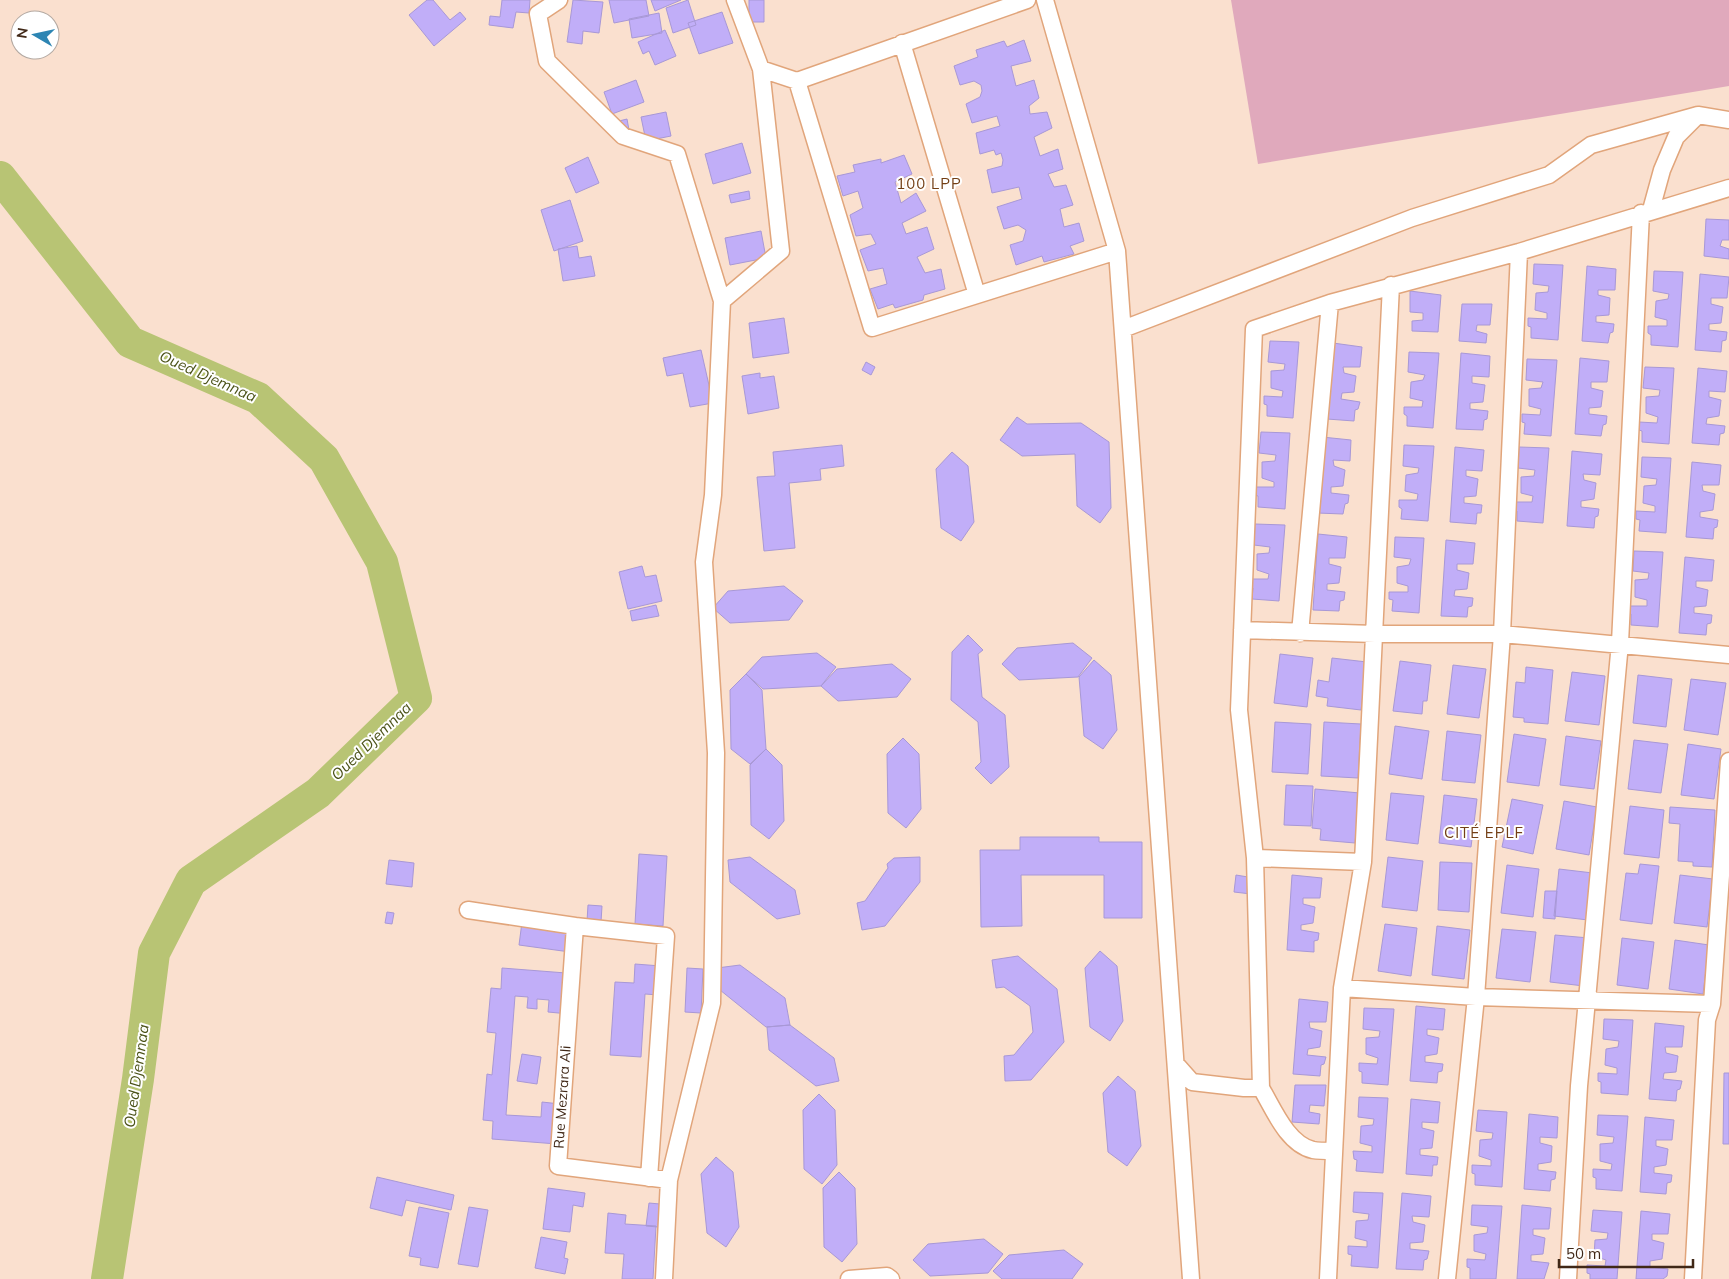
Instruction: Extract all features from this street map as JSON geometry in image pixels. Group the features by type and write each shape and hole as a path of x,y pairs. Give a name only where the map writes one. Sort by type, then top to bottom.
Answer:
{"street":[{"path":"559,0 538,14 547,61 622,136 677,154 722,301 713,495 704,562 716,753 712,1003 669,1180 664,1279"},
{"path":"722,301 781,251 761,69 735,0"},
{"path":"761,69 797,80 1027,0"},
{"path":"1045,0 1117,251 1191,1279"},
{"path":"902,42 977,295"},
{"path":"797,80 872,328 1117,251"},
{"path":"1123,329 1412,218 1549,175 1591,145 1698,115 1729,120"},
{"path":"1568,1279 1579,1086 1620,643 1646,212 1676,137 1698,115"},
{"path":"1333,1151 1314,1150 1304,1147 1291,1137 1260,1088 1255,858 1239,710 1254,329 1330,303 1519,252 1729,188"},
{"path":"1447,1279 1476,997 1502,634 1519,252"},
{"path":"1328,1279 1342,988 1363,862 1391,285"},
{"path":"1300,633 1330,303"},
{"path":"1242,630 1300,633 1502,634 1620,643 1729,655"},
{"path":"1692,1279 1707,1020 1712,1004 1729,761"},
{"path":"1255,858 1363,862"},
{"path":"468,910 575,926 666,936 649,1178"},
{"name":"Rue Mezrara Ali","path":"575,926 558,1166 669,1180"},
{"path":"1342,988 1476,997 1712,1004"},
{"path":"1176,1064 1192,1082 1260,1088"},
{"path":"848,1279 887,1276 891,1279"}],"shaded area":[{"path":"1231,0 1729,0 1729,86 1258,164"}],"building":[{"path":"427,0 433,0 450,20 460,12 466,19 434,46 409,15"},
{"path":"502,0 530,0 529,13 516,12 513,28 489,25 490,16 500,17"},
{"path":"573,0 603,2 599,33 583,31 582,44 567,42"},
{"path":"609,0 646,0 649,16 614,23"},
{"path":"651,0 681,0 655,11"},
{"path":"688,0 696,25 673,33 666,8"},
{"path":"749,0 764,0 764,22 749,22"},
{"path":"722,12 733,43 699,54 688,23"},
{"path":"659,13 662,33 632,38 629,19"},
{"path":"665,30 676,56 655,65 649,51 643,54 638,42"},
{"path":"1024,40 1031,61 1011,66 1016,86 1034,80 1039,98 1029,106 1030,114 1047,112 1052,128 1034,137 1040,156 1058,149 1063,169 1048,174 1054,187 1066,185 1073,205 1060,209 1064,227 1079,223 1084,241 1070,246 1074,254 1044,262 1042,256 1016,265 1010,245 1023,241 1026,230 1018,225 1004,229 997,207 1022,199 1019,187 992,193 987,170 1002,166 1003,160 1001,153 996,155 994,150 980,154 976,133 1000,126 997,116 972,123 966,104 980,97 981,85 974,81 960,85 954,66 978,57 976,50 1004,41 1007,47"},
{"path":"636,80 644,102 612,114 604,92"},
{"path":"666,112 671,136 646,141 641,117"},
{"path":"627,119 629,130 622,132 619,121"},
{"path":"742,143 751,173 713,184 705,154"},
{"path":"904,155 912,174 895,182 901,203 916,193 926,211 902,223 906,234 927,227 934,249 917,257 925,273 941,269 945,289 924,295 923,300 895,308 893,304 878,309 870,289 887,284 883,268 868,271 860,250 876,244 871,234 856,236 850,215 863,208 858,191 843,196 837,176 855,172 853,165 881,159 881,163"},
{"path":"588,157 599,183 576,193 565,168"},
{"path":"749,191 750,199 731,203 729,195"},
{"path":"570,200 583,241 554,251 541,210"},
{"path":"1706,219 1729,220 1729,240 1722,240 1720,246 1729,249 1729,259 1704,256"},
{"path":"761,231 766,258 730,265 725,238"},
{"path":"577,246 579,258 591,256 595,276 563,281 558,249"},
{"path":"1534,264 1563,265 1558,340 1531,338 1531,327 1528,326 1528,318 1547,319 1547,313 1535,310 1536,293 1548,292 1549,286 1533,284"},
{"path":"1587,266 1616,269 1615,290 1598,290 1598,295 1610,298 1609,315 1596,316 1596,322 1614,324 1608,343 1582,341"},
{"path":"1654,271 1683,272 1678,347 1651,345 1651,335 1648,333 1648,326 1667,326 1667,320 1655,317 1656,301 1668,299 1669,294 1653,291"},
{"path":"1700,274 1729,277 1727,298 1711,298 1711,304 1723,307 1721,323 1709,324 1709,330 1727,332 1726,340 1722,341 1721,352 1695,350"},
{"path":"1410,291 1441,295 1438,332 1412,331 1412,321 1423,320 1423,313 1410,312"},
{"path":"1462,304 1492,304 1490,325 1477,325 1476,331 1487,334 1486,343 1459,341"},
{"path":"784,318 789,353 753,358 749,323"},
{"path":"1270,341 1299,342 1293,418 1267,416 1267,405 1264,404 1264,396 1282,397 1283,391 1271,388 1271,371 1284,370 1285,364 1268,362"},
{"path":"1333,343 1362,347 1360,367 1343,367 1344,373 1356,376 1354,392 1342,393 1341,399 1360,402 1358,409 1355,410 1354,421 1327,419"},
{"path":"701,350 713,403 690,407 683,373 667,376 663,358"},
{"path":"1409,352 1439,353 1433,428 1407,426 1407,416 1404,414 1404,407 1422,407 1423,401 1410,398 1411,382 1423,380 1425,375 1408,372"},
{"path":"1461,353 1490,356 1489,377 1472,376 1472,383 1485,385 1483,402 1470,403 1470,409 1488,411 1487,419 1484,420 1483,430 1456,429"},
{"path":"1580,358 1609,361 1607,382 1591,382 1591,388 1603,391 1601,407 1589,408 1589,414 1607,416 1601,436 1575,434"},
{"path":"1527,359 1557,360 1551,436 1524,434 1525,423 1522,422 1522,414 1540,415 1541,409 1529,406 1529,389 1541,388 1543,382 1526,380"},
{"path":"866,362 875,367 871,375 862,370"},
{"path":"1645,367 1674,368 1669,444 1642,442 1642,431 1639,430 1639,422 1657,423 1658,417 1646,413 1646,397 1659,396 1660,390 1643,388"},
{"path":"1698,368 1727,371 1725,392 1709,391 1709,397 1721,400 1719,416 1707,418 1706,424 1725,426 1724,433 1720,434 1719,445 1692,443"},
{"path":"760,373 760,378 774,376 779,408 748,414 742,376"},
{"path":"1017,417 1027,424 1081,423 1109,442 1111,508 1100,523 1077,506 1075,454 1022,456 1000,440"},
{"path":"1261,432 1290,433 1285,509 1258,507 1258,496 1255,495 1255,487 1274,487 1274,482 1262,478 1262,462 1275,461 1276,455 1259,453"},
{"path":"1322,437 1351,440 1350,461 1333,460 1334,466 1345,470 1343,486 1331,487 1331,493 1349,495 1343,514 1317,513"},
{"path":"842,445 844,466 820,469 821,480 789,483 795,548 764,551 757,477 775,476 773,452"},
{"path":"1404,445 1434,446 1428,521 1401,519 1402,509 1399,507 1399,500 1417,500 1418,494 1405,491 1406,475 1418,473 1419,468 1403,466"},
{"path":"1455,447 1484,450 1482,471 1466,470 1466,476 1478,479 1476,496 1464,497 1464,503 1482,505 1481,513 1477,513 1476,524 1450,522"},
{"path":"1519,447 1549,448 1543,523 1517,521 1517,511 1514,509 1514,502 1532,502 1533,496 1521,493 1521,477 1534,476 1535,470 1518,468"},
{"path":"1572,451 1602,454 1600,475 1583,474 1584,480 1596,483 1594,499 1581,501 1581,507 1599,509 1598,516 1595,517 1594,528 1567,526"},
{"path":"952,452 968,466 974,522 961,541 941,528 936,469"},
{"path":"1642,457 1671,458 1666,533 1639,531 1640,520 1636,519 1636,511 1655,512 1655,506 1643,503 1644,486 1656,485 1657,479 1641,477"},
{"path":"1692,462 1721,465 1719,485 1702,485 1703,491 1715,494 1713,510 1700,512 1700,517 1718,520 1717,527 1714,528 1713,539 1686,537"},
{"path":"1255,524 1285,525 1279,601 1252,599 1253,588 1250,586 1250,579 1268,579 1269,574 1257,570 1257,554 1269,553 1270,547 1254,545"},
{"path":"1318,534 1347,537 1345,558 1329,558 1329,564 1341,567 1339,583 1327,584 1327,590 1345,592 1344,600 1340,601 1339,611 1313,610"},
{"path":"1395,537 1424,538 1419,613 1392,611 1393,600 1389,599 1389,592 1408,592 1408,586 1397,583 1397,567 1409,565 1411,559 1394,557"},
{"path":"1446,540 1475,543 1473,564 1457,564 1457,570 1469,573 1467,589 1455,590 1454,596 1473,598 1472,606 1468,607 1467,617 1441,616"},
{"path":"1634,551 1663,552 1658,627 1631,625 1631,614 1628,613 1628,606 1647,606 1647,600 1635,597 1635,580 1648,579 1649,573 1633,571"},
{"path":"1685,557 1714,560 1712,581 1696,581 1696,587 1708,590 1706,606 1694,607 1694,613 1712,615 1711,623 1707,624 1706,635 1679,633"},
{"path":"642,566 645,577 656,575 662,601 628,609 619,572"},
{"path":"784,586 803,601 789,620 730,623 713,608 728,591"},
{"path":"656,605 659,616 632,621 630,611"},
{"path":"968,635 983,650 978,654 982,697 1005,715 1009,767 991,784 975,768 981,762 978,722 951,700 952,652"},
{"path":"1073,643 1092,658 1078,677 1019,680 1002,664 1017,648"},
{"path":"817,653 836,667 821,686 763,689 746,674 762,657"},
{"path":"1280,654 1313,658 1307,707 1274,703"},
{"path":"1332,658 1367,662 1361,710 1327,706 1328,698 1316,696 1318,680 1329,682"},
{"path":"1094,660 1111,675 1117,730 1103,749 1084,736 1079,677"},
{"path":"1400,661 1431,665 1427,701 1423,701 1422,714 1393,711"},
{"path":"892,664 911,679 897,697 838,701 821,686 837,669"},
{"path":"1453,665 1486,669 1479,718 1447,714"},
{"path":"1526,667 1553,670 1548,724 1524,722 1524,718 1513,717 1516,682 1525,683"},
{"path":"1572,672 1605,676 1599,725 1565,721"},
{"path":"746,674 762,690 766,749 750,764 731,749 730,690"},
{"path":"1638,675 1672,679 1666,727 1633,723"},
{"path":"1691,679 1726,683 1718,735 1684,730"},
{"path":"1275,722 1311,724 1308,774 1272,772"},
{"path":"1324,722 1361,724 1358,778 1321,776"},
{"path":"1395,726 1429,731 1422,779 1389,774"},
{"path":"1447,731 1481,735 1475,783 1442,780"},
{"path":"1514,734 1546,739 1539,786 1507,782"},
{"path":"1566,736 1601,741 1594,789 1560,785"},
{"path":"903,738 919,754 921,809 906,828 888,813 887,754"},
{"path":"1634,740 1668,744 1661,793 1628,789"},
{"path":"1688,744 1721,749 1714,799 1681,795"},
{"path":"766,749 782,765 784,821 769,839 751,825 750,765"},
{"path":"1286,785 1313,786 1311,826 1284,825"},
{"path":"1315,789 1360,793 1355,843 1320,840 1321,829 1312,828"},
{"path":"1391,793 1424,796 1418,844 1386,840"},
{"path":"1444,795 1477,799 1471,847 1439,843"},
{"path":"1512,799 1543,805 1533,854 1502,847"},
{"path":"1564,801 1597,807 1589,855 1556,849"},
{"path":"1630,806 1664,810 1659,858 1624,854"},
{"path":"1670,807 1715,810 1712,867 1693,866 1693,862 1678,861 1680,824 1669,823"},
{"path":"1020,837 1099,837 1099,842 1142,842 1142,918 1104,918 1104,875 1021,875 1022,926 981,927 980,850 1020,850"},
{"path":"639,854 667,856 663,926 635,924"},
{"path":"750,857 795,890 800,914 777,919 730,882 728,860"},
{"path":"920,857 920,882 885,926 862,930 857,903 865,901 888,868 887,864 894,858"},
{"path":"1388,857 1423,861 1417,911 1382,907"},
{"path":"389,860 414,863 412,887 386,884"},
{"path":"1440,862 1472,863 1469,912 1438,910"},
{"path":"1640,864 1659,866 1652,924 1620,920 1626,873 1638,874"},
{"path":"1507,865 1539,869 1533,917 1501,913"},
{"path":"1559,869 1593,873 1588,920 1554,916"},
{"path":"1236,875 1254,878 1251,894 1234,892"},
{"path":"1292,875 1322,878 1320,898 1303,898 1303,904 1315,907 1313,923 1301,925 1301,930 1319,933 1318,940 1314,941 1314,952 1287,950"},
{"path":"1680,875 1713,879 1707,927 1674,923"},
{"path":"1545,891 1557,891 1555,919 1543,918"},
{"path":"588,905 602,906 601,922 587,921"},
{"path":"387,912 394,913 392,924 385,923"},
{"path":"522,922 573,928 570,952 519,945"},
{"path":"1385,924 1417,928 1411,976 1378,971"},
{"path":"1437,926 1470,930 1464,979 1432,975"},
{"path":"1502,929 1536,932 1530,982 1496,978"},
{"path":"1555,935 1589,938 1584,986 1550,982"},
{"path":"1622,938 1654,942 1648,989 1617,985"},
{"path":"1675,940 1709,945 1703,994 1669,989"},
{"path":"1100,951 1117,966 1123,1021 1110,1041 1090,1027 1085,968"},
{"path":"1018,956 1057,989 1064,1042 1031,1080 1005,1081 1004,1056 1014,1055 1033,1032 1030,1006 1004,987 996,988 992,960"},
{"path":"635,964 661,966 659,995 645,994 641,1057 610,1055 615,982 634,983"},
{"path":"740,965 785,998 790,1025 766,1027 720,990 717,968"},
{"path":"502,968 566,973 569,1014 548,1012 549,1000 537,999 537,1009 527,1008 528,997 515,996 506,1115 541,1117 542,1102 560,1104 557,1144 492,1139 493,1121 483,1120 487,1074 492,1075 496,1033 487,1032 491,988 501,989"},
{"path":"687,968 703,969 701,1013 685,1012"},
{"path":"1299,999 1328,1002 1326,1022 1309,1022 1310,1028 1322,1031 1320,1047 1308,1049 1307,1055 1326,1057 1324,1064 1321,1065 1320,1076 1293,1074"},
{"path":"1416,1006 1445,1009 1443,1030 1427,1029 1427,1035 1439,1038 1437,1054 1425,1056 1425,1062 1443,1064 1442,1071 1438,1072 1437,1083 1410,1081"},
{"path":"1364,1008 1394,1009 1388,1085 1362,1083 1362,1072 1359,1071 1359,1063 1377,1064 1378,1058 1366,1054 1366,1038 1379,1037 1380,1031 1363,1029"},
{"path":"1604,1019 1633,1020 1628,1095 1601,1093 1601,1082 1598,1081 1598,1073 1617,1074 1617,1068 1605,1065 1606,1049 1618,1047 1619,1041 1603,1039"},
{"path":"1655,1023 1684,1026 1682,1047 1665,1047 1666,1053 1678,1056 1676,1072 1664,1073 1663,1079 1682,1081 1680,1089 1677,1090 1676,1101 1649,1099"},
{"path":"790,1025 834,1058 839,1081 816,1086 769,1050 767,1027"},
{"path":"522,1054 541,1057 537,1084 517,1081"},
{"path":"1724,1073 1729,1073 1729,1144 1723,1144"},
{"path":"1118,1076 1135,1091 1141,1146 1127,1166 1108,1152 1103,1093"},
{"path":"1295,1085 1326,1085 1324,1106 1310,1105 1309,1112 1320,1114 1319,1124 1292,1122"},
{"path":"819,1094 835,1110 837,1165 822,1184 804,1169 803,1110"},
{"path":"1359,1097 1388,1098 1383,1173 1356,1171 1357,1160 1354,1159 1353,1151 1372,1152 1372,1146 1360,1143 1361,1126 1373,1125 1374,1119 1358,1117"},
{"path":"1411,1099 1440,1102 1438,1123 1422,1122 1422,1128 1434,1131 1432,1148 1420,1149 1420,1155 1438,1157 1437,1165 1433,1165 1432,1176 1406,1174"},
{"path":"1478,1110 1507,1112 1502,1187 1475,1185 1475,1174 1472,1173 1472,1165 1491,1166 1491,1160 1479,1156 1480,1140 1492,1139 1493,1133 1476,1131"},
{"path":"1529,1114 1558,1117 1557,1138 1540,1137 1540,1143 1552,1146 1551,1162 1538,1164 1538,1170 1556,1172 1555,1179 1551,1180 1550,1191 1524,1189"},
{"path":"1598,1115 1628,1116 1622,1191 1596,1189 1596,1178 1593,1177 1593,1169 1611,1170 1612,1164 1600,1161 1600,1144 1613,1143 1614,1137 1597,1135"},
{"path":"1645,1117 1674,1120 1672,1140 1656,1140 1656,1146 1668,1149 1666,1165 1654,1167 1654,1173 1672,1175 1671,1182 1667,1183 1666,1194 1640,1192"},
{"path":"716,1157 733,1172 739,1227 726,1247 707,1233 701,1174"},
{"path":"839,1172 855,1188 857,1244 842,1262 824,1247 823,1188"},
{"path":"377,1177 454,1195 451,1210 406,1200 402,1216 370,1208"},
{"path":"548,1188 585,1193 583,1207 573,1205 570,1232 543,1229"},
{"path":"1354,1192 1383,1193 1378,1268 1351,1266 1352,1255 1348,1254 1348,1246 1367,1247 1367,1241 1355,1238 1356,1221 1368,1220 1369,1214 1353,1212"},
{"path":"1402,1193 1431,1196 1429,1217 1412,1216 1413,1222 1425,1225 1423,1242 1410,1243 1410,1249 1429,1251 1427,1259 1424,1260 1423,1270 1396,1269"},
{"path":"649,1203 660,1204 658,1227 646,1226"},
{"path":"1472,1205 1502,1206 1496,1279 1470,1279 1470,1268 1467,1267 1467,1259 1485,1260 1486,1254 1474,1251 1474,1235 1487,1233 1488,1227 1471,1225"},
{"path":"1522,1205 1551,1208 1549,1229 1533,1229 1533,1235 1545,1238 1543,1254 1531,1255 1531,1261 1549,1263 1544,1279 1517,1279"},
{"path":"419,1207 449,1213 438,1268 420,1265 421,1258 409,1256"},
{"path":"469,1207 488,1210 478,1267 458,1264"},
{"path":"1593,1210 1622,1212 1617,1279 1590,1279 1590,1274 1587,1273 1587,1265 1605,1266 1606,1260 1594,1256 1595,1240 1607,1239 1608,1233 1591,1231"},
{"path":"1641,1211 1670,1214 1668,1234 1652,1234 1652,1240 1664,1243 1662,1259 1650,1261 1650,1267 1668,1269 1667,1276 1663,1279 1636,1279"},
{"path":"608,1213 626,1215 625,1224 656,1226 653,1279 622,1279 624,1254 605,1253"},
{"path":"541,1237 567,1242 564,1258 568,1259 565,1274 535,1268"},
{"path":"984,1239 1003,1254 988,1273 930,1276 913,1260 928,1244"},
{"path":"1064,1250 1083,1264 1072,1279 1002,1279 993,1271 1009,1255"}],"waterway":[{"name":"Oued Djemnaa","path":"0,177 130,342 258,398 324,459 382,562 416,698 318,793 191,881 154,953 138,1079 107,1279"}],"district":[{"name":"100 LPP","path":"929,183"},
{"name":"CITÉ EPLF","path":"1484,832"}]}
